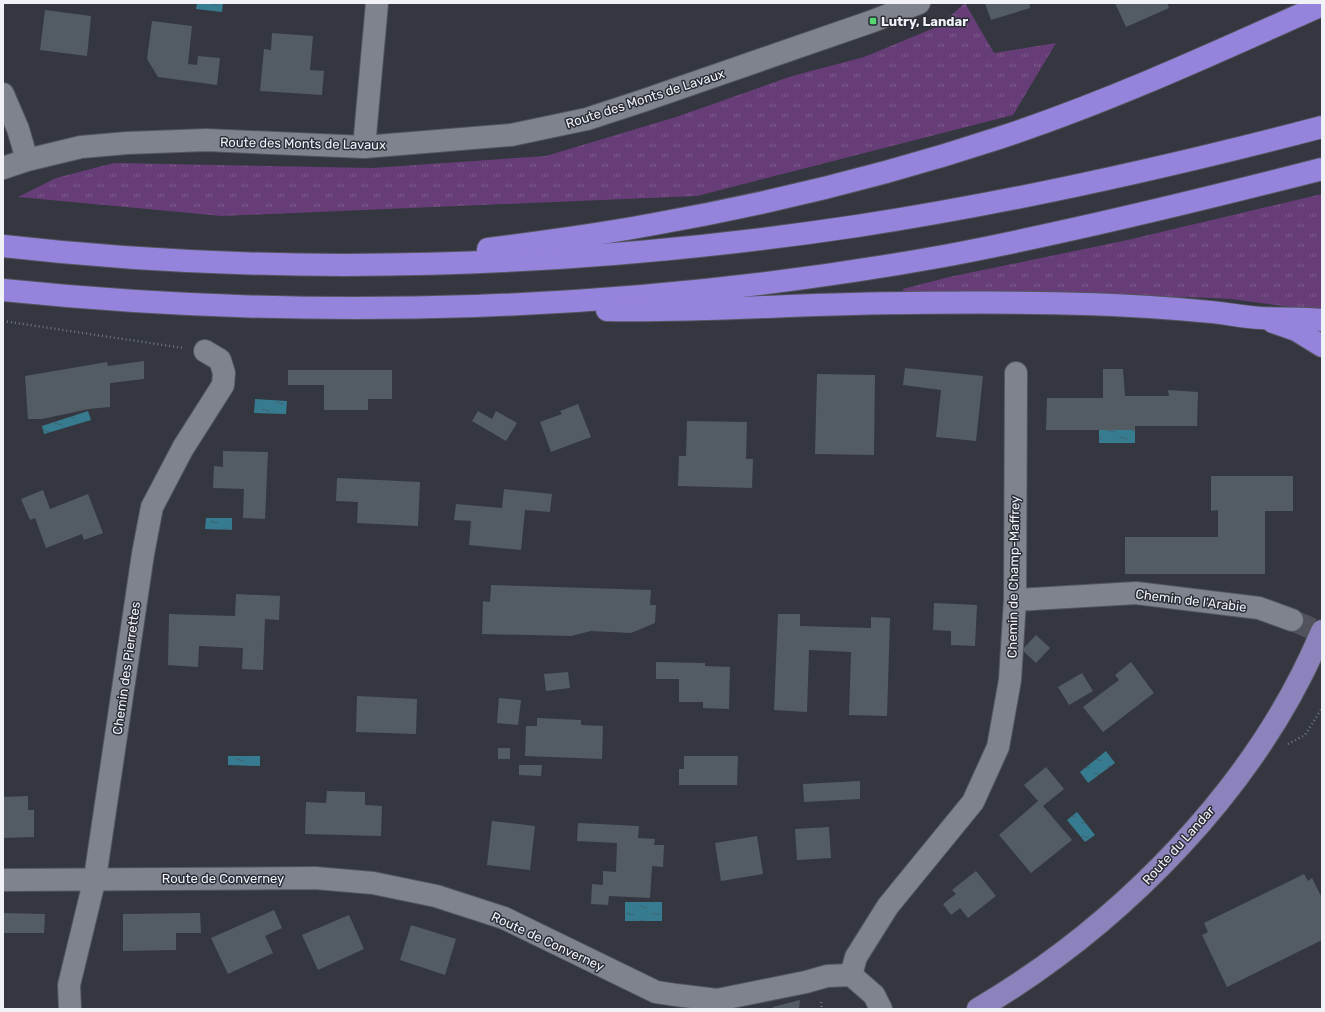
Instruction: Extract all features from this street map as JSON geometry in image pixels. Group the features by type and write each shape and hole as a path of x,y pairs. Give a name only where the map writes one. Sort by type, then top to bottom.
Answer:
{"highway":[{"path":"380,264 649,225 790,196 872,176 946,155 1067,114 1226,48 1322,5"},
{"path":"3,246 170,261 282,264 380,264 501,261 629,253 745,241 858,226 974,206 1087,183 1234,150 1322,127"},
{"path":"420,307 625,297 721,288 856,270 943,256 1024,239 1230,193 1322,169"},
{"path":"3,290 138,302 226,306 325,308 420,307 651,311 784,305 909,302 1038,304 1193,310 1261,318 1287,317 1322,320"},
{"path":"1261,318 1296,330 1322,346"}],"main road":[{"name":"Route du Landar","path":"978,1009 1009,991 1059,956 1107,918 1152,876 1193,831 1232,784 1264,739 1291,694 1322,631"}],"street":[{"path":"364,147 377,3"},
{"name":"Route des Monts de Lavaux","path":"3,168 27,160 81,147 127,143 206,140 364,147 511,135 587,119 873,21 919,3"},
{"path":"3,94 18,129 27,160"},
{"name":"Chemin des Pierrettes","path":"70,1009 69,986 94,878 142,562 152,507 183,448 223,385 224,373 220,360 205,351"},
{"name":"Chemin de Champ-Maffrey","path":"851,975 856,957 888,906 973,802 998,746 1010,680 1015,600 1016,373"},
{"name":"Chemin de l'Arabie","path":"1015,600 1136,593 1259,608 1292,620"},
{"name":"Route de Converney","path":"3,880 94,878 315,878 373,883 436,896 504,918 656,992 718,1000 806,982 827,976 851,975"},
{"path":"851,975 874,995 881,1009"}],"path":[{"path":"3,321 205,351"},
{"path":"1282,743 1288,745 1305,736 1322,708"}],"green space":[{"path":"965,3 994,53 1056,43 1013,115 697,196 222,216 18,197 56,178 114,163 372,168 546,156 676,117 792,76 864,57 939,26"},
{"path":"1322,194 1322,311 1231,299 1189,297 903,296 903,289 949,277 1123,241"}],"water":[{"path":"197,3 223,3 222,12 196,9"},
{"path":"255,399 287,401 286,414 254,413"},
{"path":"88,411 91,420 44,434 42,426"},
{"path":"1099,430 1135,430 1135,443 1099,443"},
{"path":"206,518 232,518 232,530 205,529"},
{"path":"1106,751 1115,763 1088,783 1080,772"},
{"path":"228,756 260,756 260,766 228,765"},
{"path":"1077,812 1095,835 1085,842 1067,820"},
{"path":"625,902 662,902 662,921 625,921"}],"building":[{"path":"985,3 1029,3 1030,8 991,20"},
{"path":"1115,3 1167,3 1169,8 1126,27"},
{"path":"45,10 91,16 87,56 40,50"},
{"path":"152,21 192,26 188,64 197,65 198,56 220,58 217,85 158,77 147,59"},
{"path":"272,33 313,36 310,70 324,71 322,95 260,91 264,49 271,50"},
{"path":"144,361 144,379 110,383 110,407 89,409 42,419 28,419 25,376 107,362 108,366"},
{"path":"905,368 983,376 976,441 936,437 941,390 903,385"},
{"path":"1103,369 1123,369 1125,396 1169,396 1168,390 1198,392 1197,426 1135,426 1135,430 1046,430 1047,398 1103,398"},
{"path":"288,370 392,370 392,399 368,399 368,410 324,410 324,385 288,385"},
{"path":"817,374 875,375 874,455 815,454"},
{"path":"578,404 591,437 551,452 540,422 562,414 560,411"},
{"path":"478,411 492,419 496,411 517,423 506,441 472,421"},
{"path":"687,421 747,422 746,459 753,459 752,488 678,486 679,456 686,456"},
{"path":"223,451 268,452 265,519 243,518 244,489 213,488 214,466 223,467"},
{"path":"1211,476 1293,476 1293,511 1265,511 1265,574 1125,574 1125,537 1218,537 1218,510 1211,511"},
{"path":"337,478 420,482 418,526 357,523 358,502 336,501"},
{"path":"504,489 552,494 550,512 525,510 521,550 469,545 471,521 454,520 456,504 502,508"},
{"path":"43,490 50,509 88,494 103,533 84,540 82,534 46,548 35,518 30,520 21,499"},
{"path":"491,585 651,590 650,605 656,605 655,623 631,633 591,631 571,636 482,634 483,601 490,602"},
{"path":"236,594 280,596 279,620 265,619 263,670 242,669 243,648 199,646 198,667 168,665 169,614 235,616"},
{"path":"934,603 977,605 975,646 951,645 951,631 933,630"},
{"path":"778,614 800,614 800,626 871,628 871,617 890,618 887,716 849,715 851,652 809,650 807,712 774,710"},
{"path":"1036,635 1050,648 1036,663 1022,650"},
{"path":"656,662 705,663 705,666 730,667 729,709 703,708 703,702 679,702 679,679 656,679"},
{"path":"1131,662 1154,693 1103,732 1083,707 1119,680 1115,675"},
{"path":"568,672 570,688 546,691 544,674"},
{"path":"1082,673 1093,691 1069,705 1058,687"},
{"path":"357,696 417,699 416,734 356,732"},
{"path":"499,698 521,700 518,725 497,723"},
{"path":"537,718 581,720 581,725 603,726 602,759 525,756 526,726 537,726"},
{"path":"498,748 510,748 510,759 498,759"},
{"path":"684,756 738,756 737,785 679,785 679,769 684,769"},
{"path":"519,765 542,765 541,776 519,775"},
{"path":"1046,767 1064,789 1043,806 1072,840 1031,873 999,835 1038,801 1024,785"},
{"path":"860,781 860,799 804,802 803,784"},
{"path":"327,791 365,792 365,805 382,806 381,836 305,834 306,802 326,803"},
{"path":"28,796 28,810 34,810 34,837 3,838 3,797"},
{"path":"492,821 535,826 530,870 487,865"},
{"path":"578,823 639,826 638,838 655,839 654,845 664,845 663,867 652,866 650,898 609,896 608,905 591,904 592,884 603,885 603,871 616,872 617,843 577,841"},
{"path":"829,827 831,858 797,860 795,829"},
{"path":"757,836 763,874 721,881 715,843"},
{"path":"976,871 996,896 968,918 960,908 951,915 943,904 956,894 952,890"},
{"path":"1304,874 1308,881 1312,878 1322,898 1322,940 1227,987 1202,935 1208,932 1204,923"},
{"path":"274,910 282,928 265,936 273,953 228,974 211,938"},
{"path":"3,913 45,914 44,933 3,933"},
{"path":"200,913 201,933 176,933 176,950 123,951 123,914"},
{"path":"349,915 364,949 318,970 302,935"},
{"path":"411,925 456,939 445,975 400,960"},
{"path":"800,1000 799,1009 773,1009 773,1007"}],"tunnel":[{"path":"1292,620 1322,633"}],"place":[{"name":"Lutry, Landar","path":"873,21"}]}
